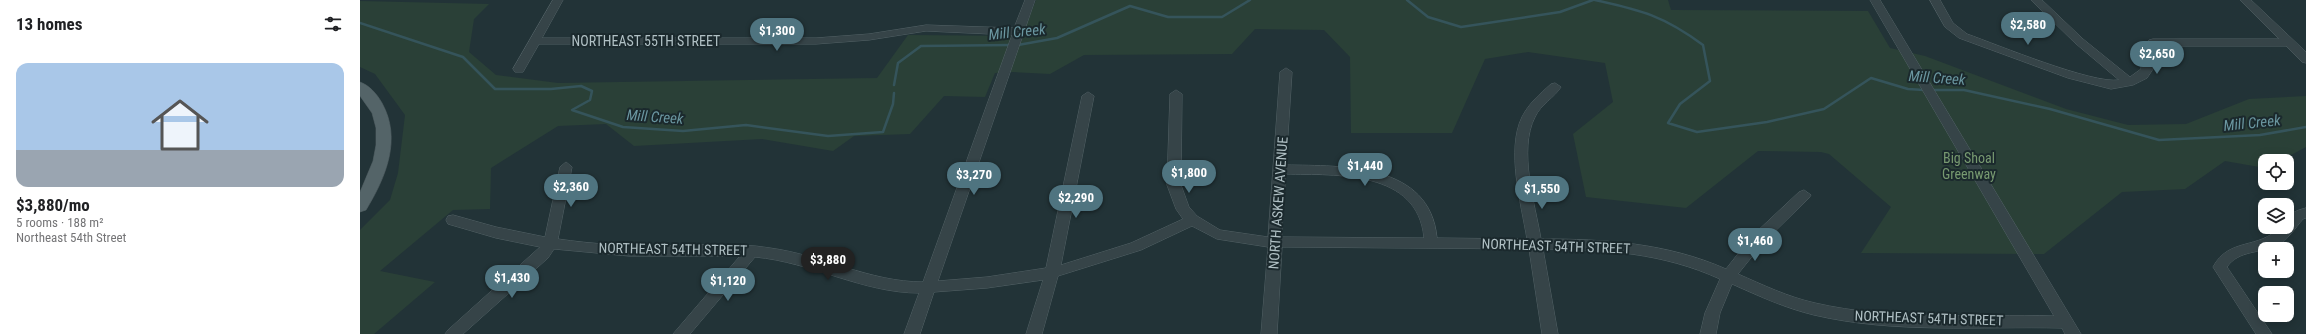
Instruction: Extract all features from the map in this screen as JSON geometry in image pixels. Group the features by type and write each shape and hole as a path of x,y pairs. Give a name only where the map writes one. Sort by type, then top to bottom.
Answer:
{"main road":[{"path":"360,88 375,102 383,120 384,133 382,156 376,175 360,206"}],"street":[{"path":"519,69 558,0"},
{"path":"912,334 1030,0"},
{"path":"1875,0 2069,328"},
{"path":"1935,0 1949,25 1963,36 2083,78 2111,85 2129,82 2143,75 2147,69 2148,54 2153,42 2290,43"},
{"path":"2036,0 2079,40 2129,82"},
{"path":"2245,0 2306,58"},
{"name":"NORTHEAST 55TH STREET","path":"535,41 816,41 869,37 926,28 1016,41"},
{"name":"NORTH ASKEW AVENUE","path":"1269,334 1286,72"},
{"path":"1550,334 1523,175 1523,133 1533,107 1555,86"},
{"path":"1176,94 1174,184 1183,209 1192,220"},
{"path":"1034,334 1052,272 1088,96"},
{"path":"452,334 543,254 550,244 566,167"},
{"path":"1280,169 1362,173 1394,184 1411,195 1421,207 1429,225 1431,244"},
{"path":"1708,334 1716,304 1730,275 1758,237 1804,195"},
{"path":"2264,334 2220,267 2230,253 2271,242 2282,235 2298,215 2306,213"},
{"name":"NORTHEAST 54TH STREET","path":"453,220 497,234 550,244 628,251 752,251 782,255 893,285 929,287 992,284 1052,272 1116,256 1192,220 1229,238 1275,242 1588,245 1653,251 1691,260 1730,275 1777,298 1815,309 1842,314 1895,320 2069,328"},
{"path":"681,334 752,251"}],"green space":[{"name":"Big Shoal Greenway","path":"1036,0 1668,0 1671,10 1868,11 1890,48 1925,56 2066,109 2128,125 2186,124 2249,99 2306,96 2306,147 2293,154 2258,154 2258,167 2225,161 2185,189 2122,192 2044,254 1861,253 1891,207 1829,154 1821,152 1758,151 1686,208 1586,197 1573,134 1613,102 1605,63 1528,52 1485,59 1452,133 1351,133 1350,57 1324,30 1255,29 1232,54 1084,55 1050,74 1012,72 995,73 985,97 944,96 910,134 854,136 833,151 762,139 634,146 606,124 558,126 491,168 490,209 453,210 380,271 435,282 374,334 360,334 360,230 390,200 398,173 405,115 375,74 360,67 360,1 489,4 474,19 469,52 496,75 558,83 877,78 908,35 1022,36"}],"waterway":[{"name":"Mill Creek","path":"1018,45 1057,38 1130,6 1168,17 1222,17 1250,0"},
{"name":"Mill Creek","path":"1407,0 1428,17 1461,27 1560,12 1593,0"},
{"name":"Mill Creek","path":"1595,0 1652,15 1676,27 1703,45 1710,81 1680,104 1668,123 1697,132 1767,122 1824,109 1871,78 1908,89 1924,90"},
{"name":"Mill Creek","path":"360,23 463,57 495,89 551,89 581,86 592,91 590,100 572,110 623,127 683,131 746,125 828,136 883,132 893,104 894,93"},
{"name":"Mill Creek","path":"894,85 898,63 921,46 1011,45"},
{"name":"Mill Creek","path":"1933,90 1964,90 2050,109 2159,140 2260,135 2306,127"}]}
